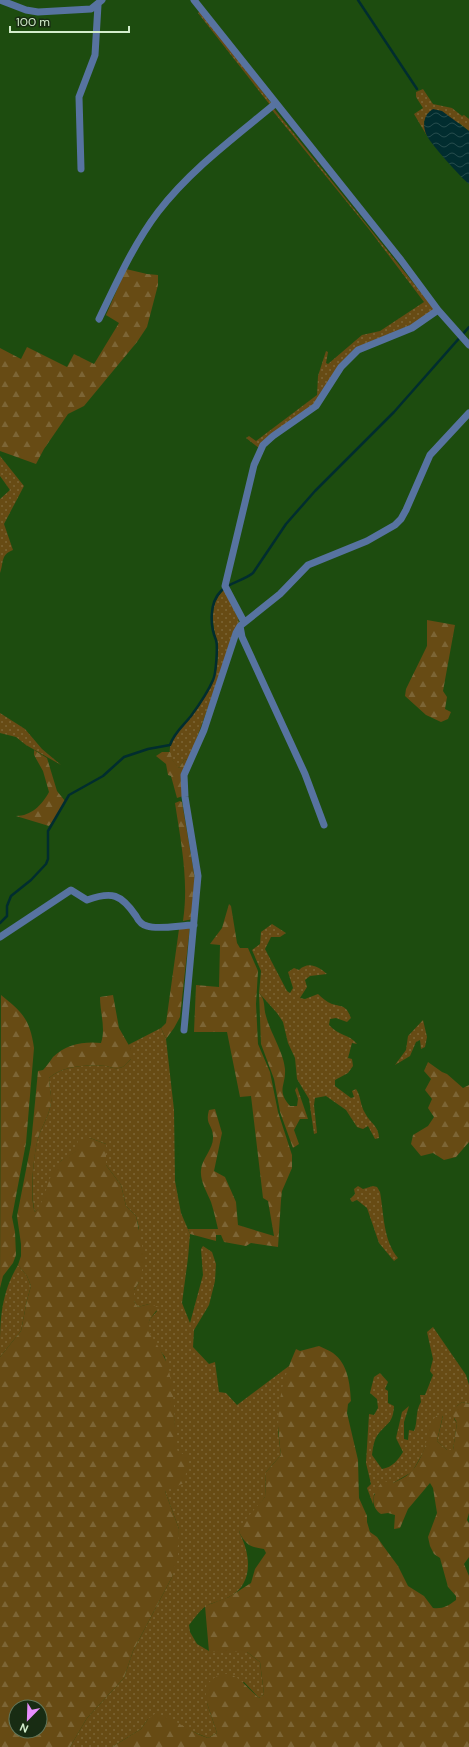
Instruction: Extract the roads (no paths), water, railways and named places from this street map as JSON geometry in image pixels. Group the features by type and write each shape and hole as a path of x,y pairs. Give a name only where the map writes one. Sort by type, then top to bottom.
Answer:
{"street":[{"path":"0,0 26,10 38,12 91,9 100,2"},
{"path":"194,0 401,260 438,310 467,343"},
{"path":"81,169 79,97 95,55 100,2"},
{"path":"99,319 134,248 166,202 183,183 276,103"},
{"path":"324,825 305,774 242,637 242,624 225,586 254,465 263,445 273,436 316,406 335,375 358,350 412,328 438,310"},
{"path":"184,1030 198,876 185,797 184,775 204,730 236,633 242,624 280,594 308,565 367,541 395,525 401,519 408,505 430,455 469,413"},
{"path":"0,937 72,890 87,900 109,894 121,898 126,902 138,920 147,926 194,924"}],"water":[{"path":"433,109 442,111 469,131 469,184 460,176 427,136 424,128 424,121 427,114"}],"waterway":[{"path":"358,0 417,89"},
{"path":"0,923 7,916 7,906 11,896 31,880 46,864 48,859 48,831 69,795 103,776 124,757 148,749 170,745 176,733 191,716 206,694 211,685 215,672 217,643 213,628 212,615 214,602 217,596 228,586 253,573 286,524 315,491 394,412 469,327"}]}
